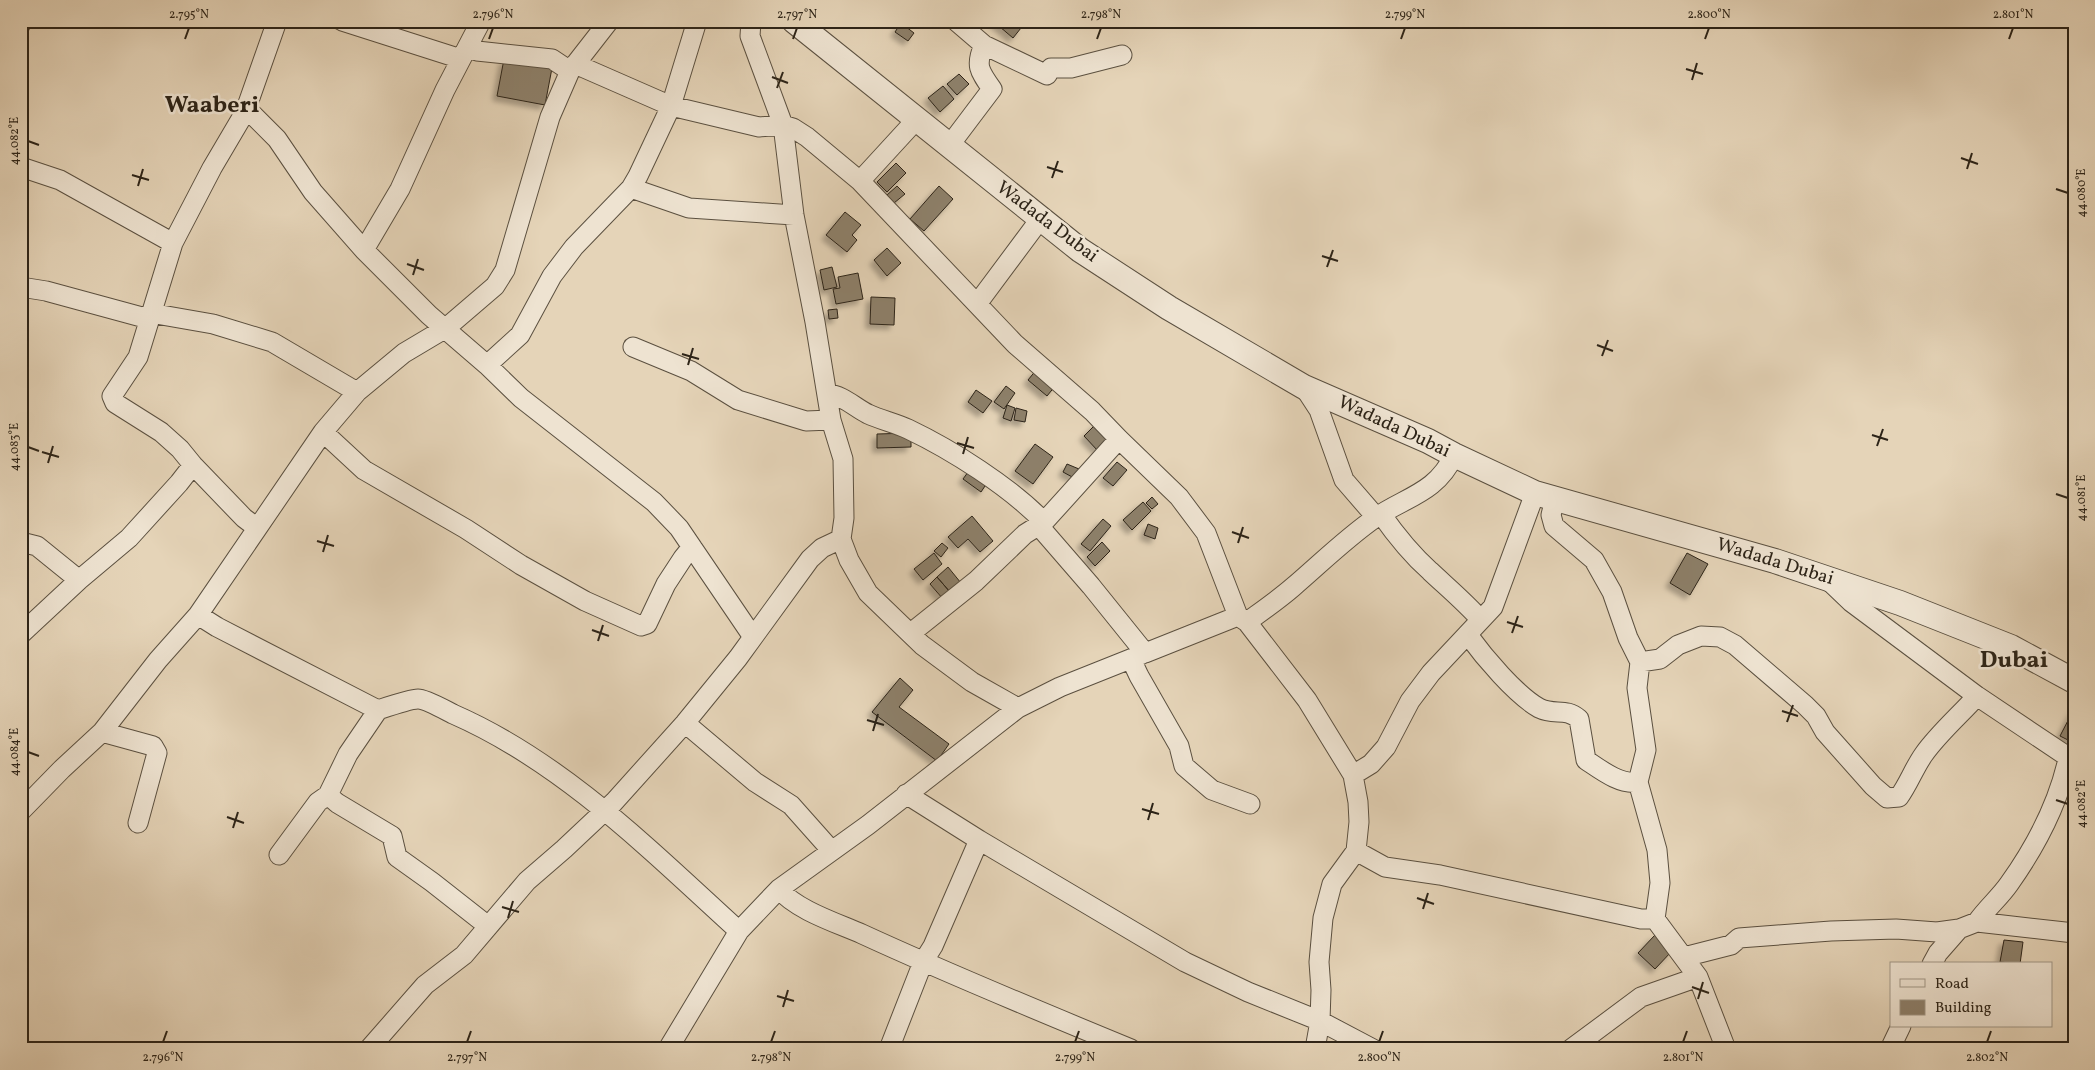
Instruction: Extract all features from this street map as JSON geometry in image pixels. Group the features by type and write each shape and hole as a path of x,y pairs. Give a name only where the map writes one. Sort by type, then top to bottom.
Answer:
{"street":[{"path":"256,527 244,518 193,466 180,448 161,432 116,404 112,396 138,357 173,243 212,168 245,112 277,21"},
{"path":"342,21 464,53 477,51 552,59 671,106 759,128 783,125 793,128 807,136 860,181 1015,344 1092,411 1179,497 1206,533 1242,619 1307,700 1353,775 1359,822 1356,851 1332,884 1323,918 1319,962 1322,990 1320,1021 1315,1049"},
{"path":"364,250 400,188 481,21"},
{"path":"21,811 102,732 158,660 198,615 256,527 324,432 357,392 404,353 446,328 495,286 504,270 550,116 572,68 609,21"},
{"path":"487,365 520,335 552,276 574,247 630,188 651,151 671,106 697,21"},
{"path":"751,21 750,36 783,125 794,215 832,420 843,460 844,518 841,539 849,560 868,592 922,645 972,682 1018,708"},
{"name":"Wadada Dubai","path":"794,21 1080,250 1169,308 1304,387 1428,440 1454,456 1545,496 1775,560 1900,603 2011,646 2074,681"},
{"path":"956,21 984,45 1047,75 1051,68 1071,68 1122,55"},
{"path":"949,146 992,89 979,68 978,59 984,45"},
{"path":"245,112 253,115 276,139 314,192 364,250 429,315 446,328 521,398 654,502 679,528 753,637"},
{"path":"860,181 916,120"},
{"path":"21,167 60,180 173,243"},
{"path":"630,188 689,208 794,215"},
{"path":"977,304 1041,218"},
{"path":"21,287 46,291 150,316 213,324 272,342 357,392"},
{"path":"633,347 691,371 738,400 806,421 832,420"},
{"path":"1304,387 1319,410 1344,480 1428,570 1459,596 1481,620"},
{"path":"827,394 837,395 866,413 906,428 966,461 1014,496 1041,524 1091,586 1138,656 1138,676 1179,746 1184,766 1212,790 1250,804"},
{"path":"324,432 364,470 466,529 521,565 585,601 642,626 647,624 666,584 692,547"},
{"path":"911,633 976,581 1025,534 1041,524 1119,439"},
{"path":"668,1049 739,931 779,889 868,825 1018,708 1060,687 1138,656 1242,619 1292,588 1335,549 1378,516 1426,489 1449,466 1454,456"},
{"path":"21,634 79,580 129,538 193,466"},
{"path":"1353,775 1372,764 1386,747 1410,701 1431,673 1494,607 1545,496"},
{"path":"1545,496 1554,526 1594,560 1612,592 1628,638 1640,662 1637,688 1646,750 1638,782 1657,850 1660,883 1654,919 1684,956 1698,977 1726,1049"},
{"path":"369,1049 425,985 464,955 527,881 564,849 604,810 685,723 753,637 810,559 822,548 841,539"},
{"path":"21,542 37,546 79,580"},
{"path":"1826,578 1851,602 1977,696 2071,760 2048,819 2032,849 2008,886 1977,922"},
{"path":"198,615 217,627 378,710"},
{"path":"1468,635 1477,648 1526,699 1548,712 1571,712 1579,719 1586,760 1617,779 1630,784 1638,782"},
{"path":"1640,662 1660,659 1678,645 1701,636 1720,637 1735,644 1816,716 1825,732 1887,798 1899,798 1906,787 1912,771 1926,752 1977,696"},
{"path":"279,855 318,802 328,795 348,754 378,710 418,699 473,722 547,767 604,810 739,931"},
{"path":"685,723 755,782 791,805 831,850"},
{"path":"102,732 153,746 157,754 138,823"},
{"path":"906,794 979,840 1186,962 1248,992 1320,1021 1373,1049"},
{"path":"328,795 337,803 392,836 396,857 432,882 488,926"},
{"path":"889,1049 923,962 933,946 979,840"},
{"path":"1356,851 1385,867 1440,875 1641,919 1654,919"},
{"path":"779,889 786,897 817,914 923,962 1132,1049"},
{"path":"1684,956 1731,945 1739,938 1831,931 1896,930 1937,932 1959,929 1977,922 2074,932"},
{"path":"1933,962 1938,952 1959,929"},
{"path":"1571,1049 1641,997 1698,977"},
{"path":"1890,1049 1900,1028"}],"building":[{"path":"993,21 1013,21 1021,28 1013,38"},
{"path":"901,23 914,33 908,41 895,32"},
{"path":"504,59 552,68 545,105 497,96"},
{"path":"959,74 969,84 957,95 947,84"},
{"path":"943,86 954,99 940,112 928,98"},
{"path":"896,163 906,173 887,192 877,182"},
{"path":"897,186 905,194 894,203 887,195"},
{"path":"939,186 953,199 924,231 910,219"},
{"path":"845,212 861,225 852,235 857,240 847,252 826,235"},
{"path":"887,248 901,263 887,276 874,260"},
{"path":"832,267 837,287 824,290 820,270"},
{"path":"858,273 863,299 836,304 833,289 840,288 838,277"},
{"path":"871,297 895,298 894,325 870,324"},
{"path":"837,309 838,318 829,319 828,310"},
{"path":"1037,369 1056,385 1047,396 1028,380"},
{"path":"1006,386 1015,393 1004,409 994,402"},
{"path":"976,390 992,401 983,413 968,402"},
{"path":"1007,405 1015,408 1011,421 1003,418"},
{"path":"1016,408 1027,411 1025,422 1014,420"},
{"path":"1099,421 1113,435 1098,451 1084,436"},
{"path":"911,433 911,447 877,448 877,434"},
{"path":"1035,444 1053,457 1033,484 1015,471"},
{"path":"1117,462 1127,470 1113,486 1103,478"},
{"path":"1067,464 1079,469 1074,478 1063,472"},
{"path":"971,468 989,480 981,492 963,479"},
{"path":"1152,497 1158,504 1152,509 1146,503"},
{"path":"1143,502 1151,511 1132,530 1123,520"},
{"path":"972,516 993,541 980,552 968,539 958,548 948,537"},
{"path":"1103,519 1111,526 1090,551 1081,544"},
{"path":"1148,524 1158,528 1155,539 1144,535"},
{"path":"1102,542 1110,551 1095,566 1087,557"},
{"path":"942,543 948,548 941,557 934,551"},
{"path":"934,553 942,564 923,580 914,569"},
{"path":"1687,553 1708,564 1690,595 1670,583"},
{"path":"948,567 961,583 950,592 937,577"},
{"path":"937,577 950,592 943,599 930,584"},
{"path":"900,678 913,690 899,707 949,744 937,761 872,712"},
{"path":"2074,709 2074,743 2060,736"},
{"path":"1655,935 1672,951 1655,969 1638,953"},
{"path":"2004,940 2023,942 2020,962 2000,962"}],"district":[{"name":"Waaberi","path":"212,106"},
{"name":"Dubai","path":"2014,661"}]}
